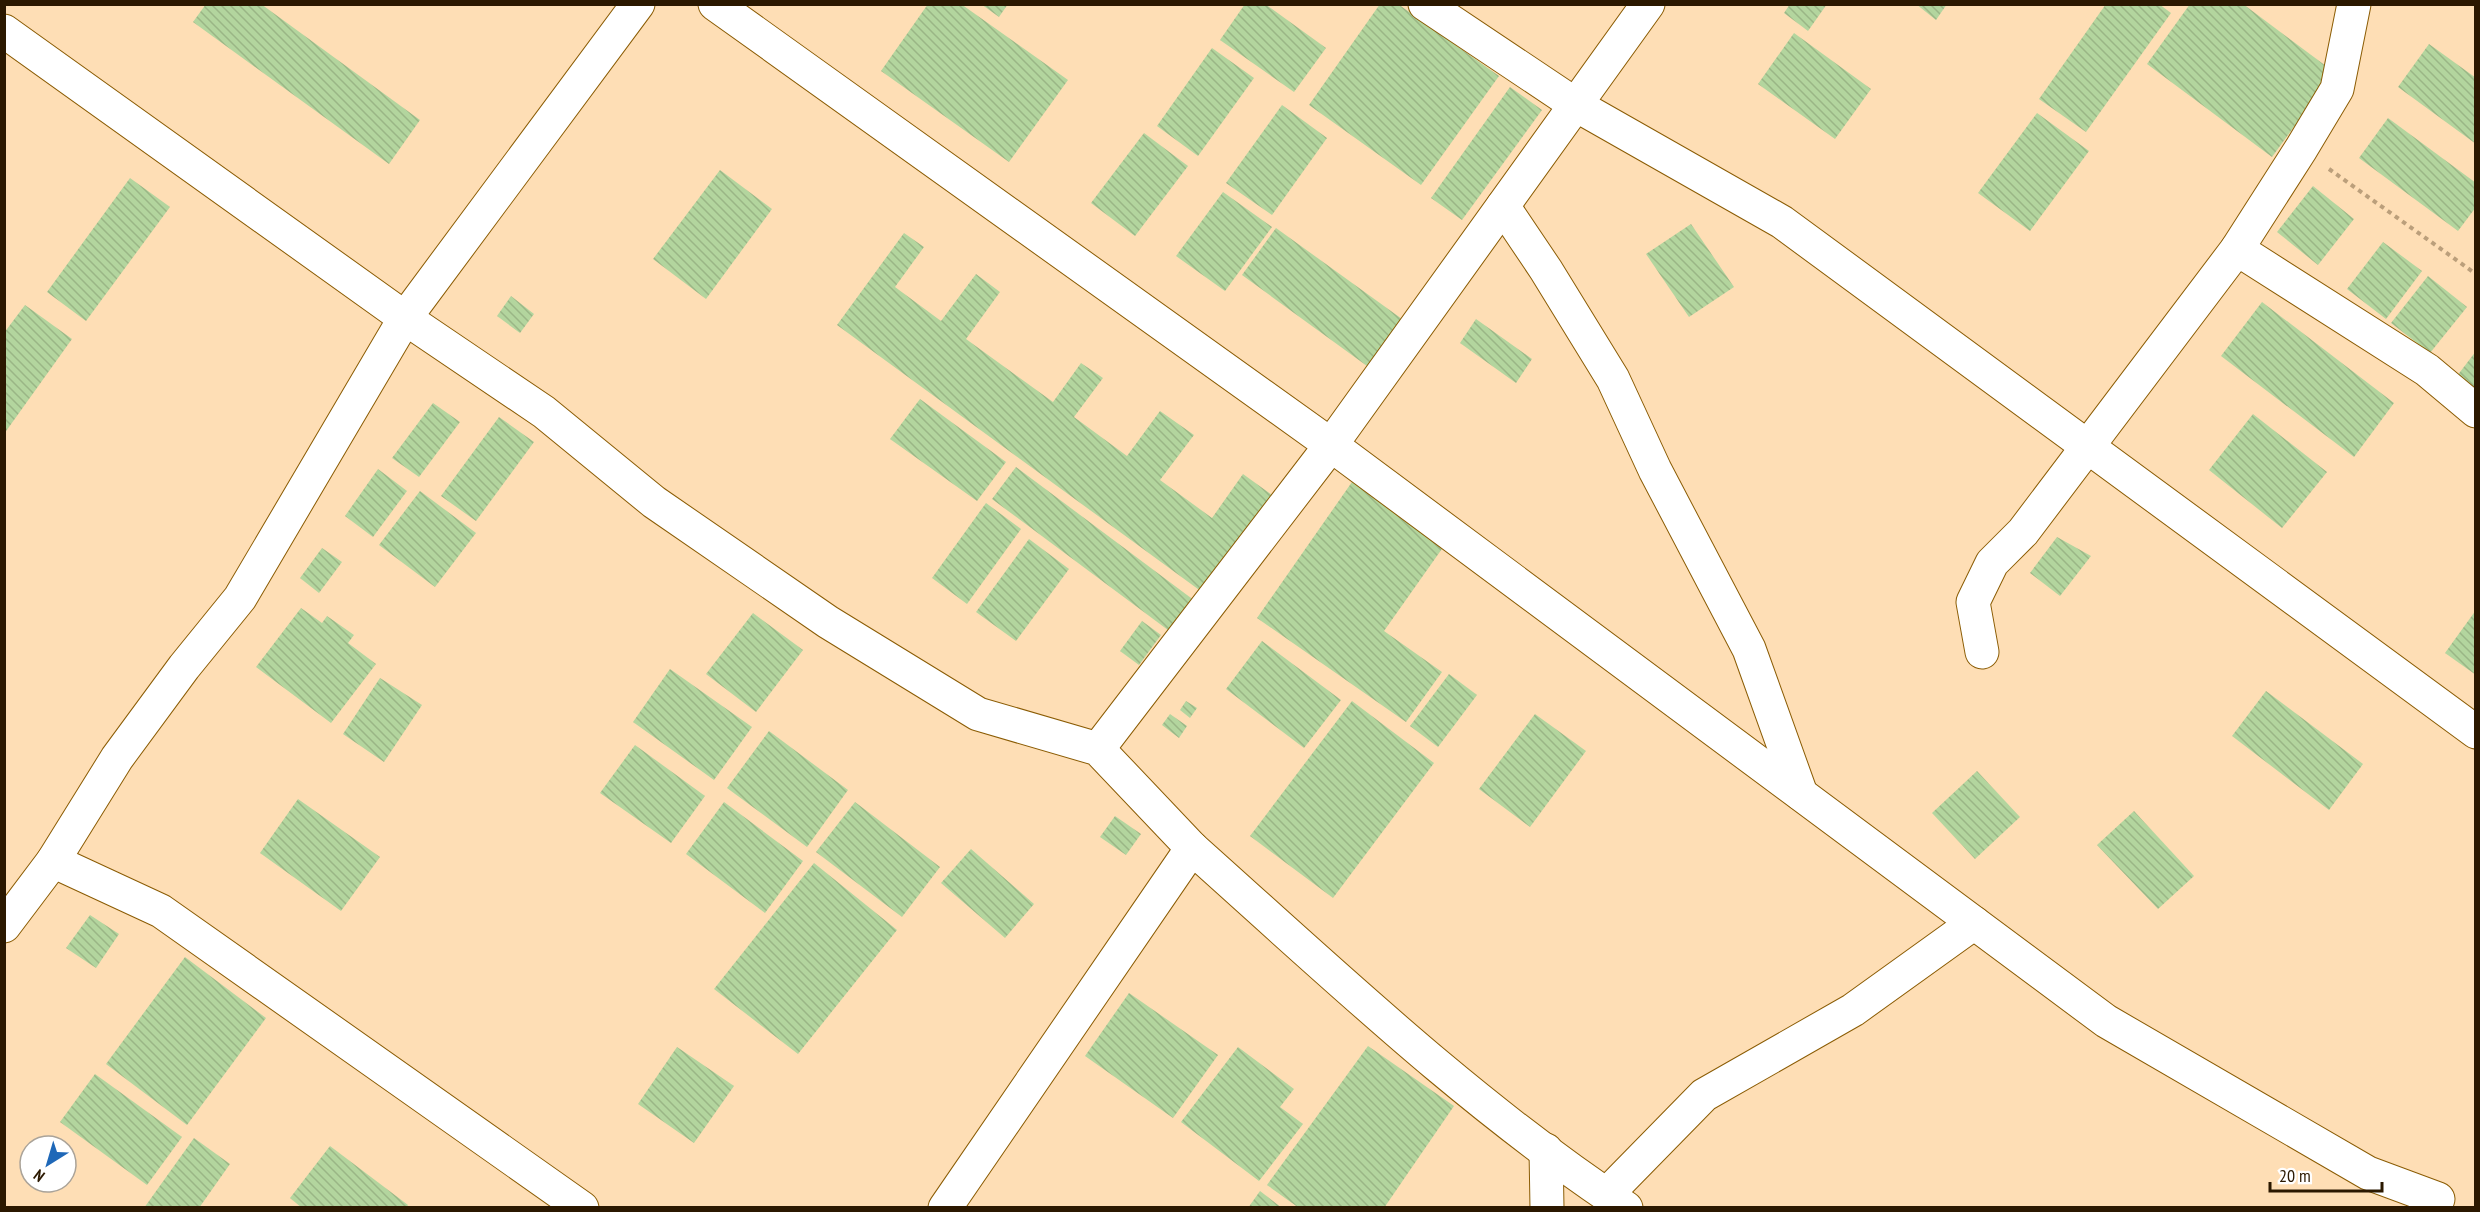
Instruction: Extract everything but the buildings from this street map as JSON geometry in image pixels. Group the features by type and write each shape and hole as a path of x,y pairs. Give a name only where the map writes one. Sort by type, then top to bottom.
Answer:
{"street":[{"path":"4,926 53,861 117,758 184,667 240,598 405,318 638,4"},
{"path":"715,4 1331,445 2106,1021 2368,1173 2438,1199 2434,1208"},
{"path":"1425,4 1576,105 1782,222 2475,732"},
{"path":"1098,748 1331,445 1648,4"},
{"path":"1982,652 1973,602 1992,563 2023,532 2237,249 2337,89 2354,4"},
{"path":"4,31 405,318 544,412 654,502 828,622 978,714 1098,748 1192,848 1417,1049 1546,1150 1617,1201 1704,1095 1853,1010 1974,923"},
{"path":"1503,206 1546,270 1613,379 1655,470 1749,649 1801,794"},
{"path":"2237,249 2427,370 2475,411"},
{"path":"945,1208 1192,848"},
{"path":"53,861 161,911 582,1208"},
{"path":"1546,1150 1547,1208"}],"path":[{"path":"2301,149 2475,274"}]}
